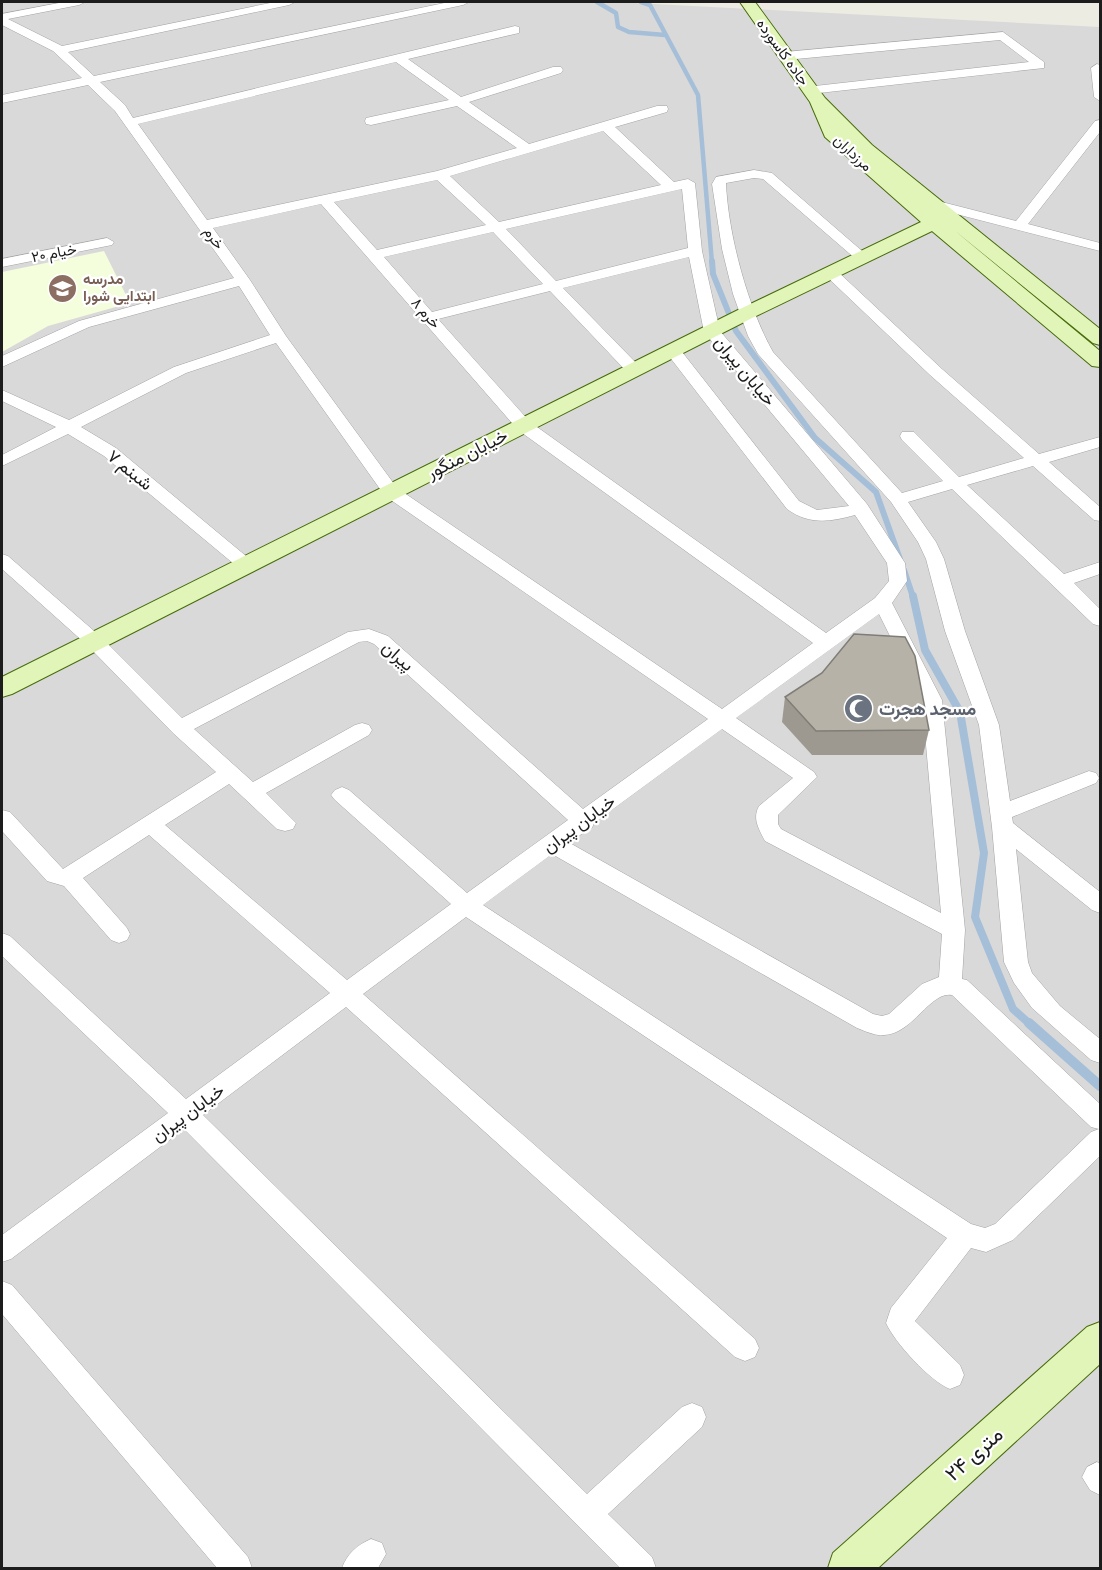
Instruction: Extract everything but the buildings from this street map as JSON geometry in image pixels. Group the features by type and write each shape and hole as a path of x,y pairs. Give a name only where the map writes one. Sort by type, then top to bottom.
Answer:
{"street":[{"path":"2,19 79,2"},
{"path":"59,50 289,2"},
{"path":"2,99 463,2"},
{"name":"جاده کاسورده","path":"747,2 815,96"},
{"name":"خرم","path":"2,19 59,50 120,108 205,225 279,337 392,492 807,777 767,812 767,824 773,835 954,930"},
{"path":"131,122 515,30"},
{"path":"785,56 1003,36 1040,65 815,96"},
{"path":"398,58 457,102 526,148"},
{"path":"1097,68 1101,97"},
{"path":"371,121 457,102 557,70"},
{"name":"مرزداران","path":"815,96 934,214 1101,361"},
{"path":"205,225 440,175 662,109"},
{"path":"1019,226 1101,124"},
{"path":"606,126 670,186"},
{"path":"862,257 767,176 754,174 721,180 719,183 729,251 753,334 766,354 898,500 917,526 934,559 955,631 989,725 1002,820 1016,962 1021,978 1031,994 1101,1053"},
{"path":"440,175 496,227 634,370"},
{"path":"375,255 688,183 695,251 712,332"},
{"name":"خرم ۸","path":"326,201 524,426 826,643"},
{"path":"934,214 1019,226 1101,246"},
{"name":"مرزداران","path":"934,214 1101,339"},
{"name":"خیابان منگور","path":"2,688 862,257 934,214"},
{"name":"خیام ۲۰","path":"2,263 107,242"},
{"path":"429,317 695,251"},
{"path":"830,272 1034,459 1101,516"},
{"path":"2,362 84,324 243,280"},
{"name":"خیابان پیران","path":"2,1250 348,995 466,905 584,822 721,718 882,602 899,585 896,564 861,508 712,332"},
{"path":"2,461 180,370 279,337"},
{"path":"672,351 802,514 814,517 827,516 861,508"},
{"name":"شبنم ۷","path":"2,395 69,428 110,452 246,565"},
{"path":"908,436 952,483 1062,581 1101,620"},
{"path":"898,500 1034,459 1101,442"},
{"path":"2,560 94,641 180,728 285,823"},
{"path":"1062,581 1101,568"},
{"path":"882,602 932,700 954,930 950,983"},
{"name":"پیران","path":"180,728 355,636 369,634 381,640 584,822"},
{"path":"251,792 362,730"},
{"path":"2,818 55,876 69,876 230,773"},
{"path":"1002,820 1089,778"},
{"path":"342,795 466,905 965,1235 986,1240 1004,1232 1101,1140"},
{"path":"1002,820 1101,904"},
{"path":"147,826 153,826 348,995 745,1348"},
{"path":"553,844 865,1021 886,1026 896,1022 939,984 950,983 959,987 1101,1119"},
{"path":"69,876 119,933"},
{"path":"2,942 186,1114 640,1569"},
{"path":"950,1375 900,1323 901,1317 965,1235"},
{"path":"2,1294 237,1569"},
{"name":"۲۴ متری","path":"848,1569 1101,1340"},
{"path":"586,1515 692,1417"}],"shaded area":[{"path":"2,2 425,2 449,6 467,2 616,2 1100,27 1100,1568 2,1568"},
{"name":"مدرسه ابتدایی شورا","path":"104,251 130,303 48,326 2,352 2,272"}],"waterway":[{"path":"597,2 616,13 618,27 629,32 665,35"},
{"path":"641,2 650,5 698,95 712,263"},
{"path":"712,261 713,274 736,331 815,438 876,492 900,559"},
{"path":"904,570 913,597"},
{"path":"913,596 925,650 960,712 984,853 975,917 1013,1009 1031,1025"},
{"path":"1029,1023 1100,1086"}],"place":[{"name":"مدرسه ابتدایی شورا","path":"62,288"},
{"name":"مسجد هجرت","path":"858,709"}]}
